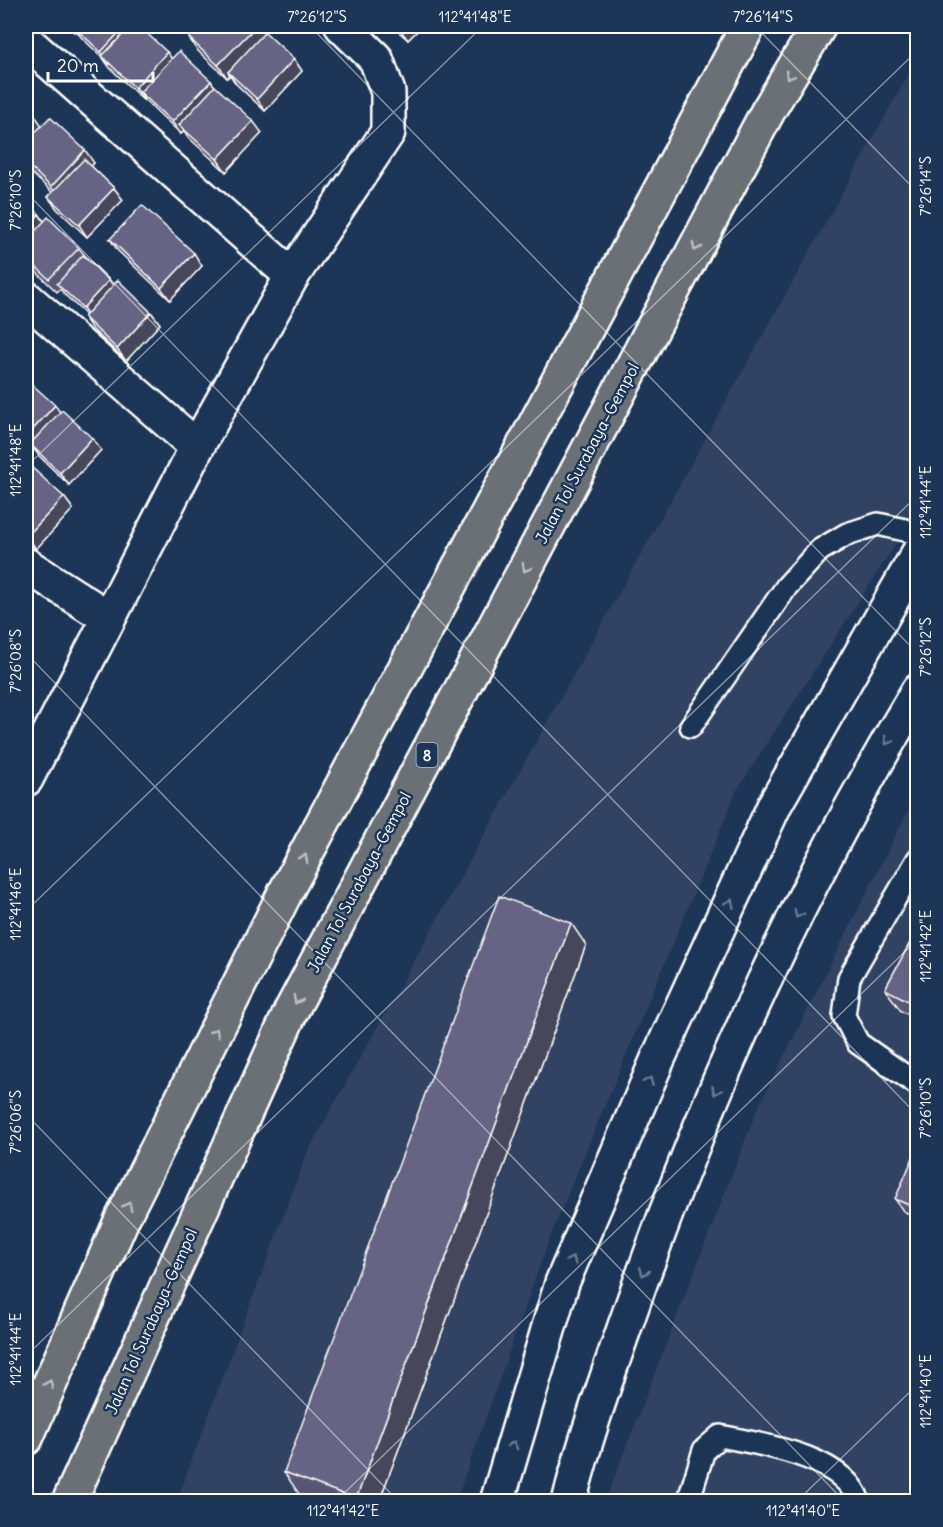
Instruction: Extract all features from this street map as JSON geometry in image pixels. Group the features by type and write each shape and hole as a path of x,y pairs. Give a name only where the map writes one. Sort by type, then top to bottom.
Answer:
{"highway":[{"path":"26,1438 123,1217 285,893 748,26"},
{"name":"Jalan Tol Surabaya–Gempol","path":"69,1502 291,1011 762,121 819,26"}],"street":[{"path":"26,779 107,617 197,447 292,276 388,132 388,92 376,59 342,26"},
{"path":"26,41 292,276"},
{"path":"26,298 197,447"},
{"path":"497,1502 562,1283 657,1062 775,804 918,554"},
{"path":"26,565 107,617"},
{"path":"568,1502 581,1452 667,1206 753,1006 868,773 918,691"}],"lane":[{"path":"691,726 787,586 820,550 847,534 878,524 918,533"},
{"path":"918,859 849,978 844,1016 858,1043 918,1085"},
{"path":"688,1502 704,1450 720,1436 783,1448 828,1468 856,1491 859,1502"}],"shaded area":[{"path":"917,59 917,511 737,790 550,1237 456,1501 176,1502 307,1153"},
{"path":"917,793 918,1464 906,1501 605,1502 757,1110"}],"building":[{"path":"73,26 125,26 101,52"},
{"path":"131,26 139,26 167,52 135,88 102,56"},
{"path":"201,26 256,26 218,65 189,38"},
{"path":"265,32 294,59 257,99 228,72"},
{"path":"179,51 211,81 172,122 140,92"},
{"path":"215,86 253,121 217,159 179,125"},
{"path":"26,107 34,114 26,123"},
{"path":"50,117 85,150 51,187 26,163 26,142"},
{"path":"84,159 114,188 79,225 48,197"},
{"path":"26,202 39,214 26,229"},
{"path":"142,205 194,253 161,288 110,239"},
{"path":"48,217 79,248 49,279 26,258 26,241"},
{"path":"83,255 109,280 83,308 57,284"},
{"path":"118,280 151,312 117,349 84,317"},
{"path":"27,380 55,405 26,437 26,382"},
{"path":"62,410 92,438 60,473 30,444"},
{"path":"28,464 64,497 27,536 26,466"},
{"path":"499,896 571,923 356,1499 284,1472"},
{"path":"918,928 918,1006 885,989"},
{"path":"915,1153 918,1154 918,1209 895,1199"}]}
